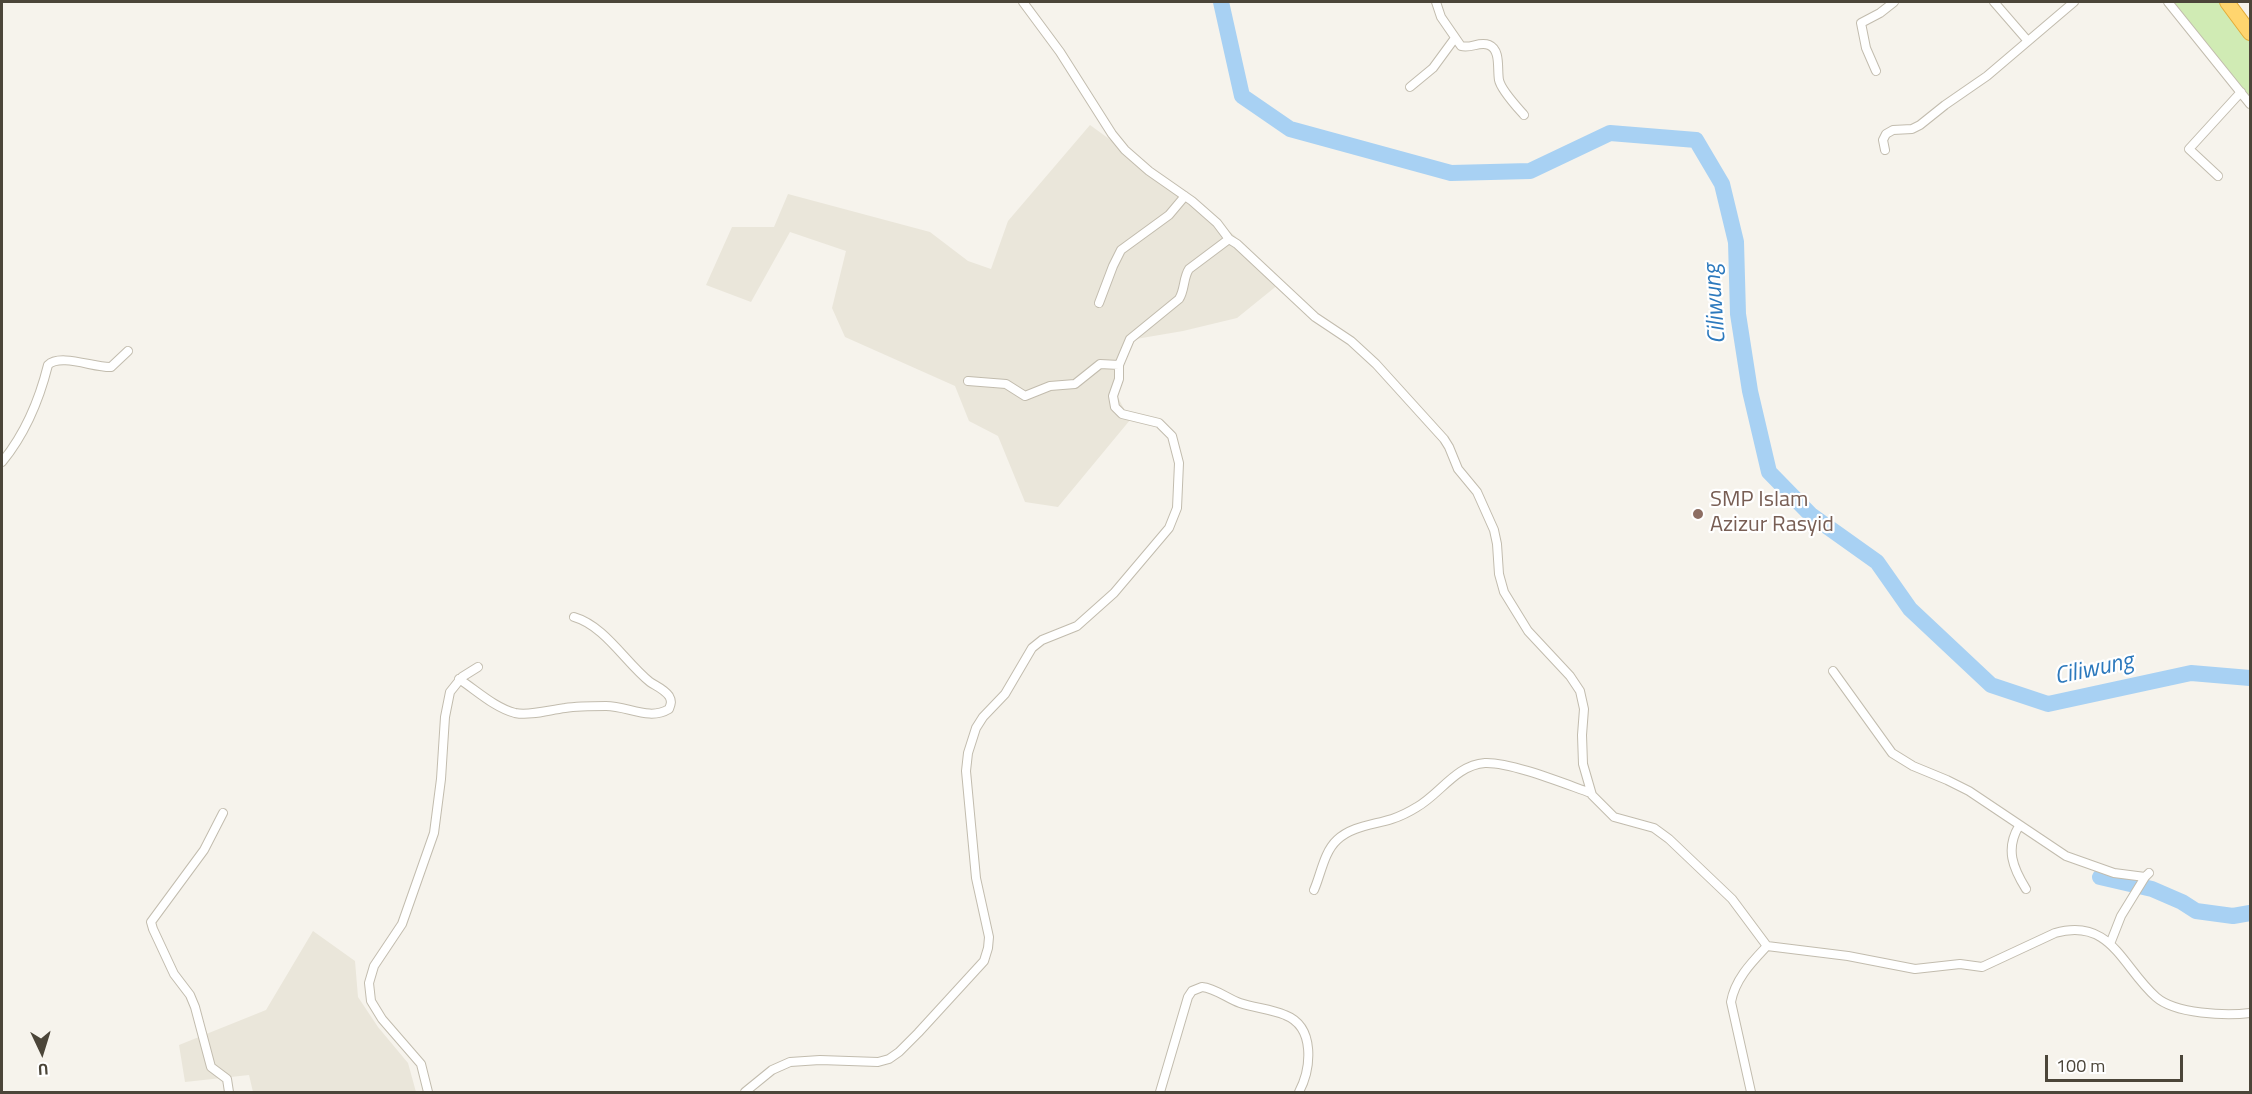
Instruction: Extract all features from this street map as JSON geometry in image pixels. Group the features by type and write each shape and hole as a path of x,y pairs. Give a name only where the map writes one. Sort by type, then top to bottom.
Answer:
{"highway":[{"path":"2227,2 2250,33"}],"street":[{"path":"1023,2 1070,66 1120,145 1149,171 1185,196 1217,223 1229,239 1294,295 1315,317 1351,341 1398,387 1447,444 1458,469 1477,492 1494,530 1498,574 1504,592 1528,631 1570,676 1580,691 1584,708 1581,735 1582,757 1591,793"},
{"path":"1436,2 1438,13 1461,46 1482,43 1493,47 1496,53 1499,81 1524,116"},
{"path":"1876,70 1866,48 1861,23 1881,13 1894,2"},
{"path":"1994,2 2027,40"},
{"path":"1886,150 1883,140 1886,134 1893,130 1912,129 1920,125 1987,75 2074,2"},
{"path":"2168,2 2250,104"},
{"path":"1410,87 1433,68 1455,38"},
{"path":"2218,176 2189,149 2241,92"},
{"path":"1099,303 1113,266 1122,250 1163,220 1185,196"},
{"path":"745,1092 772,1070 790,1062 820,1060 878,1062 889,1059 913,1038 984,961 989,936 976,878 966,767 976,728 983,717 1005,694 1032,648 1042,640 1077,626 1114,593 1169,528 1177,508 1179,463 1172,436 1159,423 1125,416 1118,411 1113,396 1119,379 1119,365 1130,339 1179,299 1189,269 1229,239"},
{"path":"2,462 22,434 36,404 48,365 52,361 61,360 111,367 128,351"},
{"path":"968,381 1006,384 1025,396 1050,386 1075,384 1100,364 1119,365"},
{"path":"459,679 496,704 517,713 608,706 654,715 669,709 670,697 663,690 650,681 596,630 582,619 574,617"},
{"path":"428,1092 421,1064 374,1008 369,997 369,987 374,966 402,924 434,832 450,692 459,679 478,668"},
{"path":"1833,671 1892,753 1912,766 1968,791 2017,831 2066,856 2114,873 2145,877 2121,916 2110,944"},
{"path":"1314,890 1330,849 1341,837 1358,828 1392,819 1411,811 1432,797 1458,774 1475,765 1489,763 1591,793 1614,817 1654,828 1669,839 1732,899 1767,946 1848,956 1915,969 1960,964 1982,967 2040,939 2066,930 2093,933 2102,936 2159,999 2177,1006 2213,1014 2250,1013"},
{"path":"223,813 204,850 152,922 153,929 174,974 190,995 211,1067 226,1079 229,1092"},
{"path":"2017,831 2011,860 2026,889"},
{"path":"1751,1092 1731,1002 1736,986 1746,969 1767,946"},
{"path":"1160,1092 1188,997 1192,991 1202,987 1240,1003 1285,1014 1297,1022 1304,1032 1308,1049 1307,1064 1299,1092"}],"shaded area":[{"path":"1090,125 1189,197 1235,236 1279,284 1237,318 1183,331 1130,340 1115,392 1130,420 1058,507 1025,502 998,436 969,421 955,386 845,337 832,308 846,251 790,232 751,302 706,285 732,227 774,227 788,194 930,232 968,261 991,269 1008,221"},
{"path":"313,931 355,961 358,997 378,1027 408,1063 416,1092 253,1092 249,1075 185,1082 179,1045 266,1010"}],"green space":[{"path":"2168,2 2227,2 2250,33 2250,104"}],"waterway":[{"name":"Ciliwung","path":"1221,2 1242,96 1290,129 1451,173 1530,171 1610,133 1696,140 1722,184 1736,242 1738,314 1750,391 1769,472 1811,515 1877,562 1910,609 1991,685 2048,704 2191,673 2250,678"},
{"path":"2100,877 2152,889 2196,911 2233,916 2250,913"}],"place":[{"name":"SMP Islam Azizur Rasyid","path":"1698,514"}]}
